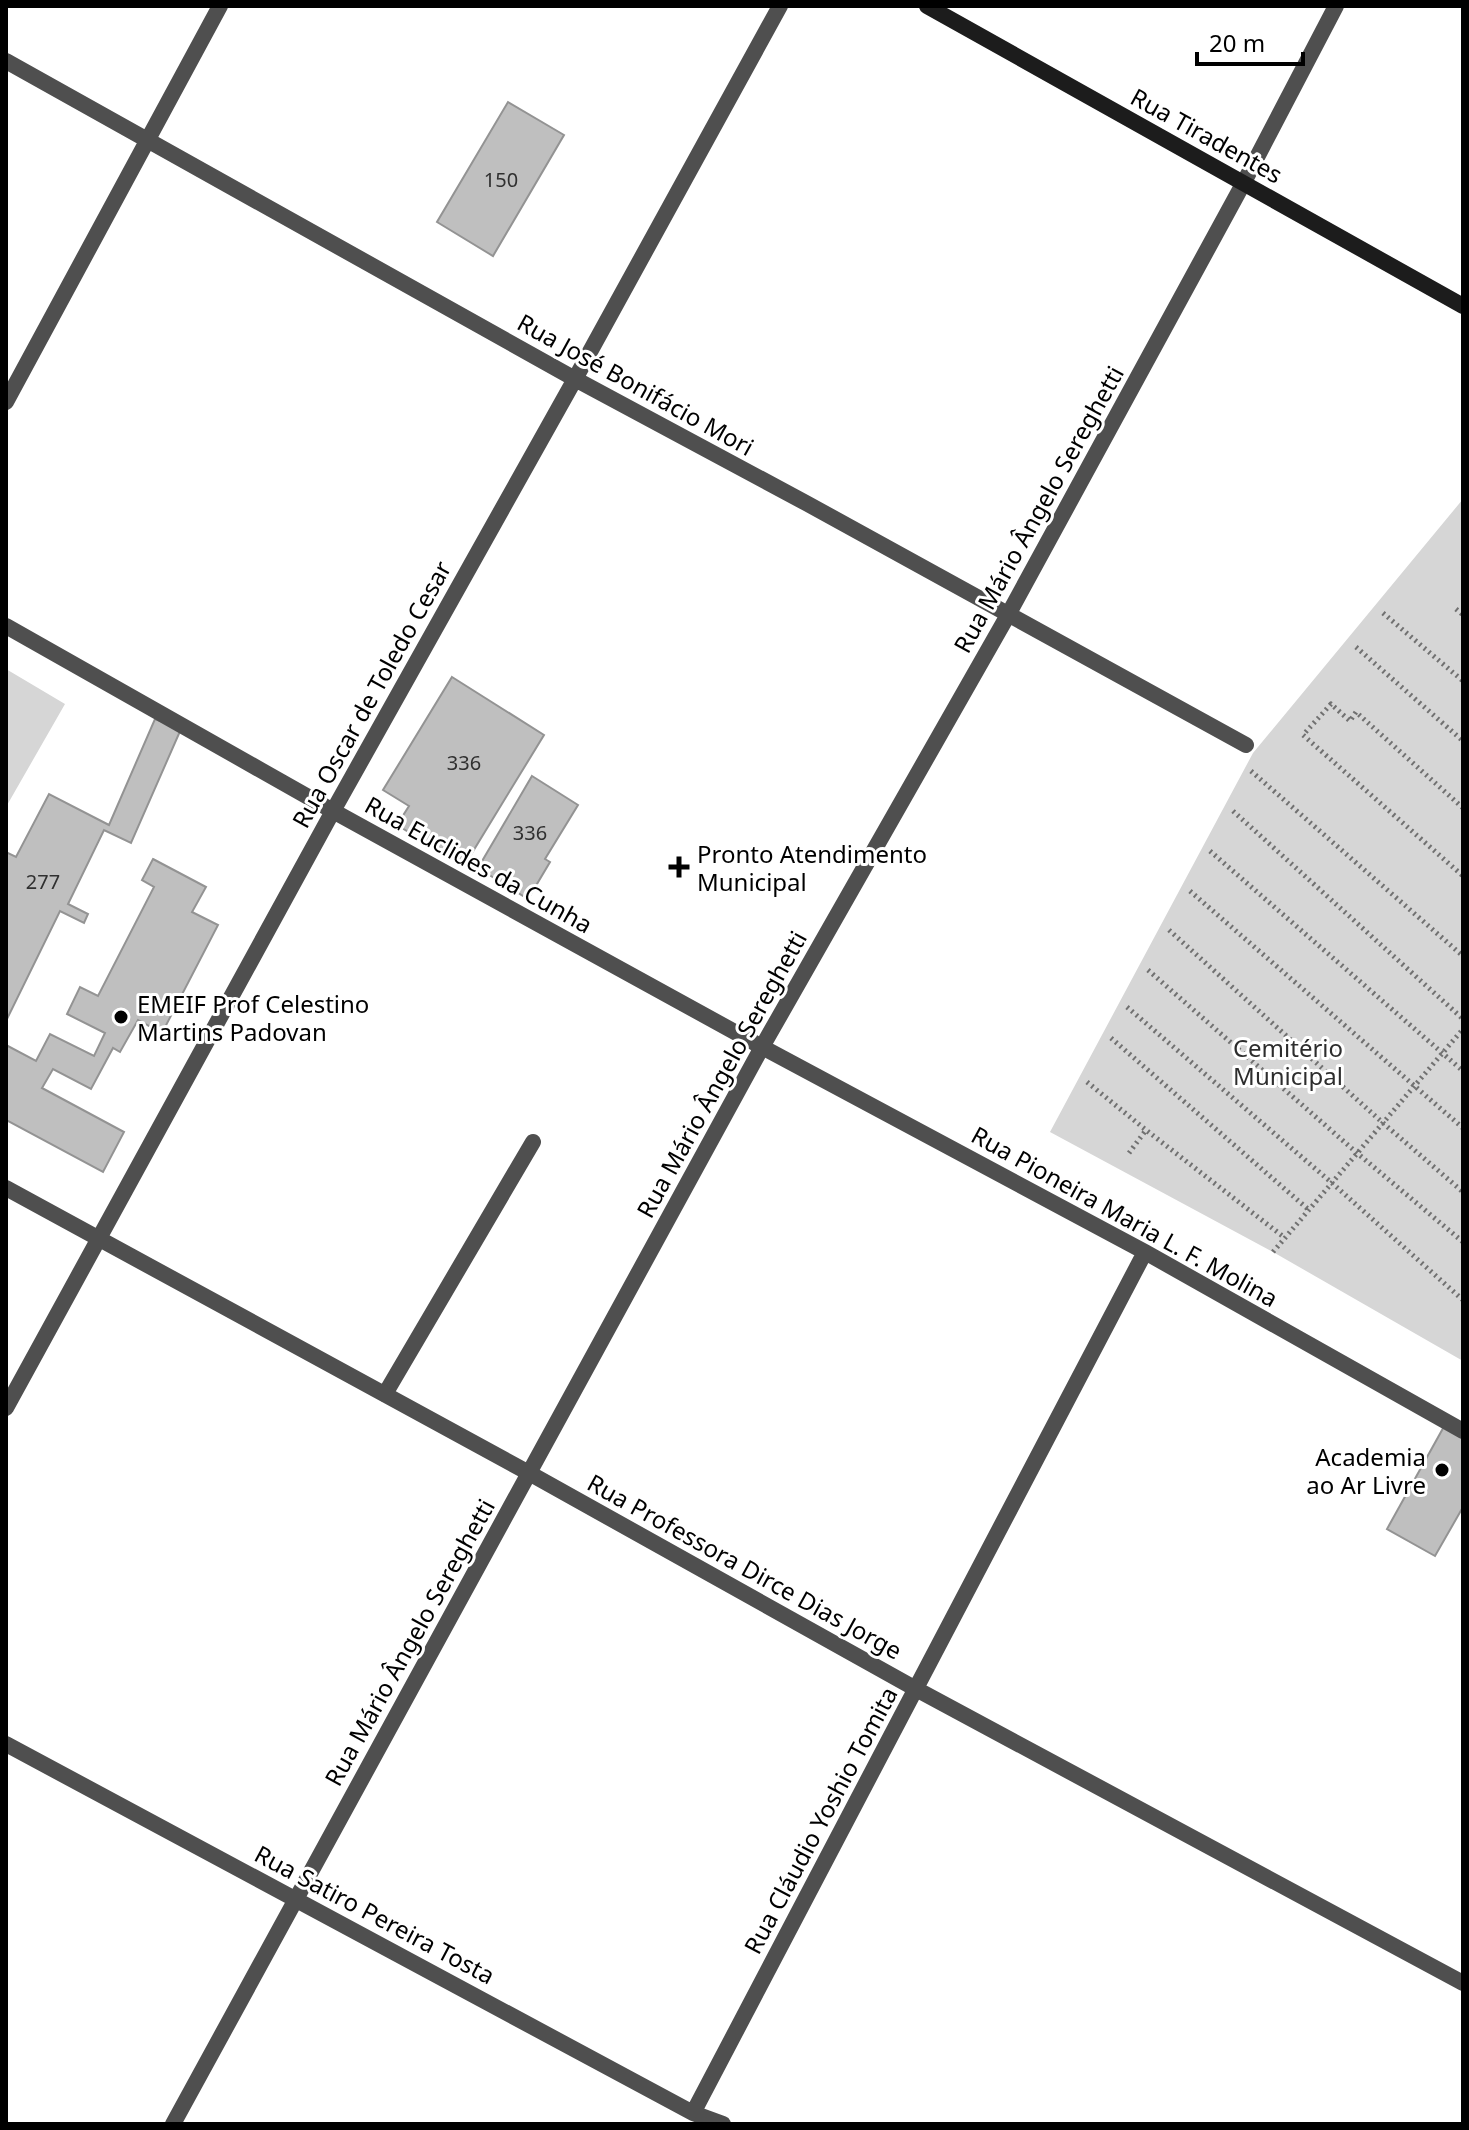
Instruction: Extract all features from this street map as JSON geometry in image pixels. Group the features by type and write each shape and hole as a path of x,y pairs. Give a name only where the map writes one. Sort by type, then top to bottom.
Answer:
{"main road":[{"name":"Rua Tiradentes","path":"927,6 1463,306"}],"street":[{"path":"6,402 220,6"},
{"name":"Rua Oscar de Toledo Cesar","path":"6,1408 780,6"},
{"name":"Rua Mário Ângelo Sereghetti","path":"173,2124 762,1047 1008,615 1243,184 1336,6"},
{"name":"Rua José Bonifácio Mori","path":"6,61 575,379 1246,745"},
{"name":"Rua Euclides da Cunha","path":"6,626 333,811 762,1047"},
{"name":"Rua Pioneira Maria L. F. Molina","path":"762,1047 1145,1252 1463,1431"},
{"path":"385,1394 533,1142"},
{"name":"Rua Professora Dirce Dias Jorge","path":"6,1188 529,1473 916,1689 1463,1983"},
{"name":"Rua Cláudio Yoshio Tomita","path":"693,2113 1145,1252"},
{"name":"Rua Satiro Pereira Tosta","path":"6,1744 693,2113 723,2124"}],"path":[{"path":"1456,609 1463,615"},
{"path":"1383,613 1463,681"},
{"path":"1356,647 1463,741"},
{"path":"1463,808 1356,712 1350,721 1331,704 1303,735 1463,876"},
{"path":"1251,771 1463,956"},
{"path":"1233,811 1463,1019"},
{"path":"1210,851 1463,1071"},
{"path":"1190,891 1463,1128"},
{"path":"1169,930 1463,1192"},
{"path":"1148,970 1463,1242"},
{"path":"1127,1007 1463,1300"},
{"path":"1273,1252 1463,1029"},
{"path":"1111,1038 1309,1210"},
{"path":"1087,1082 1285,1238"},
{"path":"1129,1153 1146,1130"}],"green space":[{"name":"Cemitério Municipal","path":"1463,499 1463,1361 1273,1252 1050,1132 1253,753"},
{"path":"6,669 65,704 6,807"}],"building":[{"path":"508,102 564,135 493,256 437,222"},
{"path":"452,677 544,735 464,866 397,825 409,806 383,790"},
{"path":"155,719 181,729 131,843 104,830 68,904 88,914 84,923 60,911 6,1021 6,852 16,857 49,794 109,825"},
{"path":"532,776 578,805 545,859 550,862 528,899 478,868"},
{"name":"EMEIF Prof Celestino Martins Padovan","path":"153,859 206,887 192,912 218,925 162,1033 138,1020 120,1052 113,1048 91,1089 53,1069 42,1088 124,1132 103,1172 6,1120 6,1045 36,1061 50,1034 94,1056 105,1033 67,1014 80,987 98,996 154,887 142,880"},
{"name":"Academia ao Ar Livre","path":"1446,1423 1463,1433 1463,1507 1435,1556 1387,1529"}],"place":[{"name":"Pronto Atendimento Municipal","path":"679,867"},
{"name":"EMEIF Prof Celestino Martins Padovan","path":"121,1017"},
{"name":"Academia ao Ar Livre","path":"1442,1470"}]}
